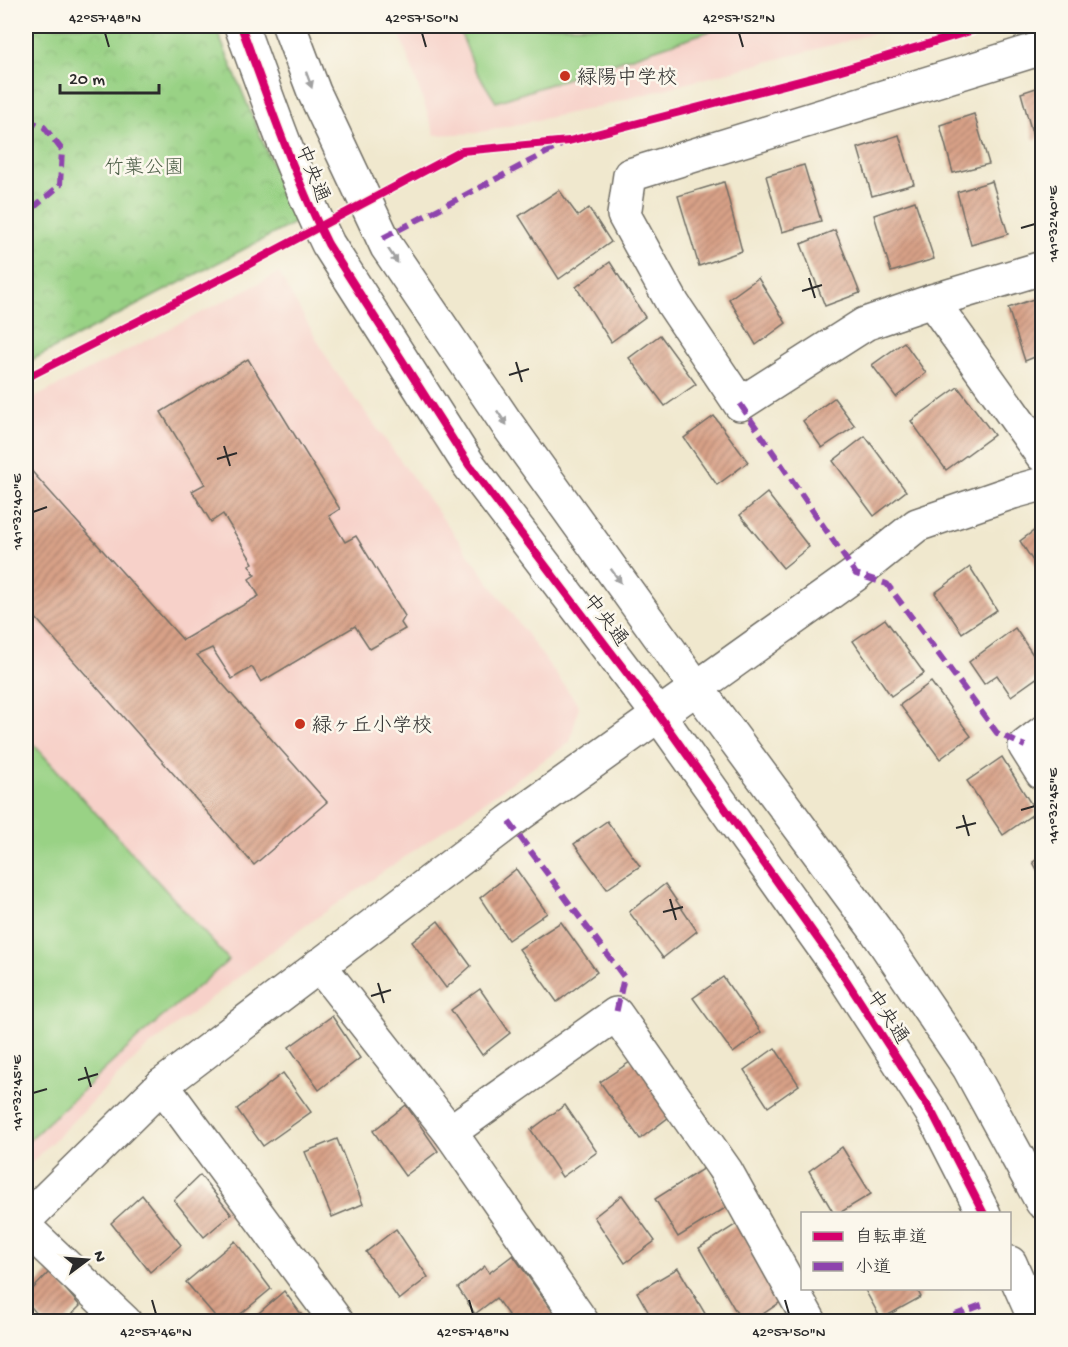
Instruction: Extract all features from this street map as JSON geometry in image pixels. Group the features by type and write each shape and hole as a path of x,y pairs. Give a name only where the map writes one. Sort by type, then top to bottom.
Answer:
{"street":[{"name":"中央通","path":"241,26 312,213 328,244 469,465 658,714 850,986 934,1116 983,1212"},
{"name":"中央通","path":"289,26 314,92 387,247 507,424 696,687 875,928 969,1068 1042,1202"},
{"path":"1042,48 630,175 624,215 673,304 741,404 865,324 1042,268"},
{"path":"932,301 1042,455"},
{"path":"26,1219 162,1085 319,964 658,714 856,574 917,525 1042,484"},
{"path":"1042,733 1025,746 1042,773"},
{"path":"319,964 450,1132 582,1322"},
{"path":"450,1132 615,1014 726,1171 810,1322"},
{"path":"162,1085 337,1322"},
{"path":"26,1228 125,1322"},
{"path":"1011,1265 1036,1322"}],"shaded area":[{"name":"緑陽中学校","path":"397,26 896,26 589,109 476,133 435,135"},
{"name":"緑ヶ丘小学校","path":"279,273 333,368 579,706 570,742 298,931 142,1052 26,1168 26,402"}],"green space":[{"name":"竹葉公園","path":"26,26 215,26 296,222 26,363"},
{"path":"458,26 725,26 496,102 475,69"},
{"path":"26,736 229,960 145,1032 26,1143"}],"building":[{"path":"1042,86 1042,138 1034,140 1021,93"},
{"path":"974,114 989,164 953,173 940,125"},
{"path":"899,135 914,184 872,196 858,148"},
{"path":"804,165 821,221 782,232 766,176"},
{"path":"992,181 1008,234 971,245 957,192"},
{"path":"724,182 742,251 699,266 678,196"},
{"path":"559,190 578,216 589,208 611,242 559,279 519,216"},
{"path":"915,201 934,259 891,272 874,215"},
{"path":"835,230 860,293 825,306 801,244"},
{"path":"610,262 645,317 611,342 576,287"},
{"path":"758,278 786,323 756,345 729,299"},
{"path":"1042,296 1042,354 1025,361 1008,308"},
{"path":"660,335 696,384 665,406 629,358"},
{"path":"904,342 926,373 896,397 872,365"},
{"path":"248,359 340,509 329,516 345,542 356,536 405,616 401,623 405,629 370,649 355,626 261,682 252,667 232,679 212,648 197,655 327,802 254,865 26,607 27,466 183,640 259,596 249,579 255,575 249,565 253,563 223,514 211,522 192,491 205,484 161,412"},
{"path":"958,387 994,435 946,470 911,421"},
{"path":"834,398 855,426 822,448 803,421"},
{"path":"714,416 748,462 717,485 684,438"},
{"path":"865,436 906,491 874,516 833,461"},
{"path":"767,493 809,547 783,568 740,515"},
{"path":"1042,525 1042,575 1020,541"},
{"path":"970,567 997,610 962,633 935,593"},
{"path":"885,619 924,673 891,696 853,641"},
{"path":"1015,628 1042,668 1042,674 1011,696 997,675 984,684 969,662"},
{"path":"931,682 971,736 940,759 900,705"},
{"path":"1002,757 1036,812 1003,835 967,781"},
{"path":"607,821 640,866 607,889 574,844"},
{"path":"1042,856 1042,879 1033,862"},
{"path":"516,869 547,913 508,940 480,898"},
{"path":"665,884 697,931 663,958 629,912"},
{"path":"438,921 471,966 446,988 412,942"},
{"path":"561,922 597,972 557,1002 519,949"},
{"path":"723,977 761,1032 733,1053 693,998"},
{"path":"480,989 510,1033 482,1055 451,1010"},
{"path":"332,1016 360,1058 319,1090 289,1047"},
{"path":"775,1048 799,1085 768,1107 744,1070"},
{"path":"636,1058 673,1114 640,1139 600,1082"},
{"path":"283,1073 311,1112 263,1146 237,1109"},
{"path":"406,1105 438,1151 405,1176 373,1131"},
{"path":"565,1105 597,1152 562,1177 531,1130"},
{"path":"337,1139 363,1204 332,1217 305,1152"},
{"path":"842,1147 871,1194 841,1212 833,1212 809,1171"},
{"path":"704,1168 727,1207 678,1237 655,1199"},
{"path":"200,1175 231,1214 204,1237 174,1200"},
{"path":"142,1195 181,1245 150,1272 111,1223"},
{"path":"622,1195 655,1241 625,1263 594,1217"},
{"path":"738,1223 782,1301 751,1322 742,1322 699,1248"},
{"path":"396,1229 428,1277 399,1300 366,1252"},
{"path":"235,1241 271,1289 231,1322 220,1322 186,1282"},
{"path":"513,1255 558,1319 555,1322 513,1322 496,1298 475,1314 458,1288 485,1266 489,1273"},
{"path":"678,1268 710,1322 654,1322 637,1292"},
{"path":"50,1271 80,1306 64,1322 44,1322 26,1301 26,1296"},
{"path":"865,1290 917,1290 921,1297 881,1319"},
{"path":"284,1291 307,1322 256,1322 253,1318"}],"marked path":[{"path":"26,120 44,127 62,150 60,185 26,214"},
{"path":"383,238 561,145"},
{"path":"740,404 856,574 887,584 997,733 1025,746"},
{"path":"509,822 624,977 616,1014"},
{"path":"937,1322 984,1304"}],"cycle path":[{"path":"241,26 292,164 328,244 469,465 658,714 837,966 934,1116 983,1212"},
{"path":"26,378 242,268 462,151 569,141 838,71 987,26"}],"place":[{"name":"緑陽中学校","path":"565,76"},
{"name":"緑ヶ丘小学校","path":"300,724"}]}
